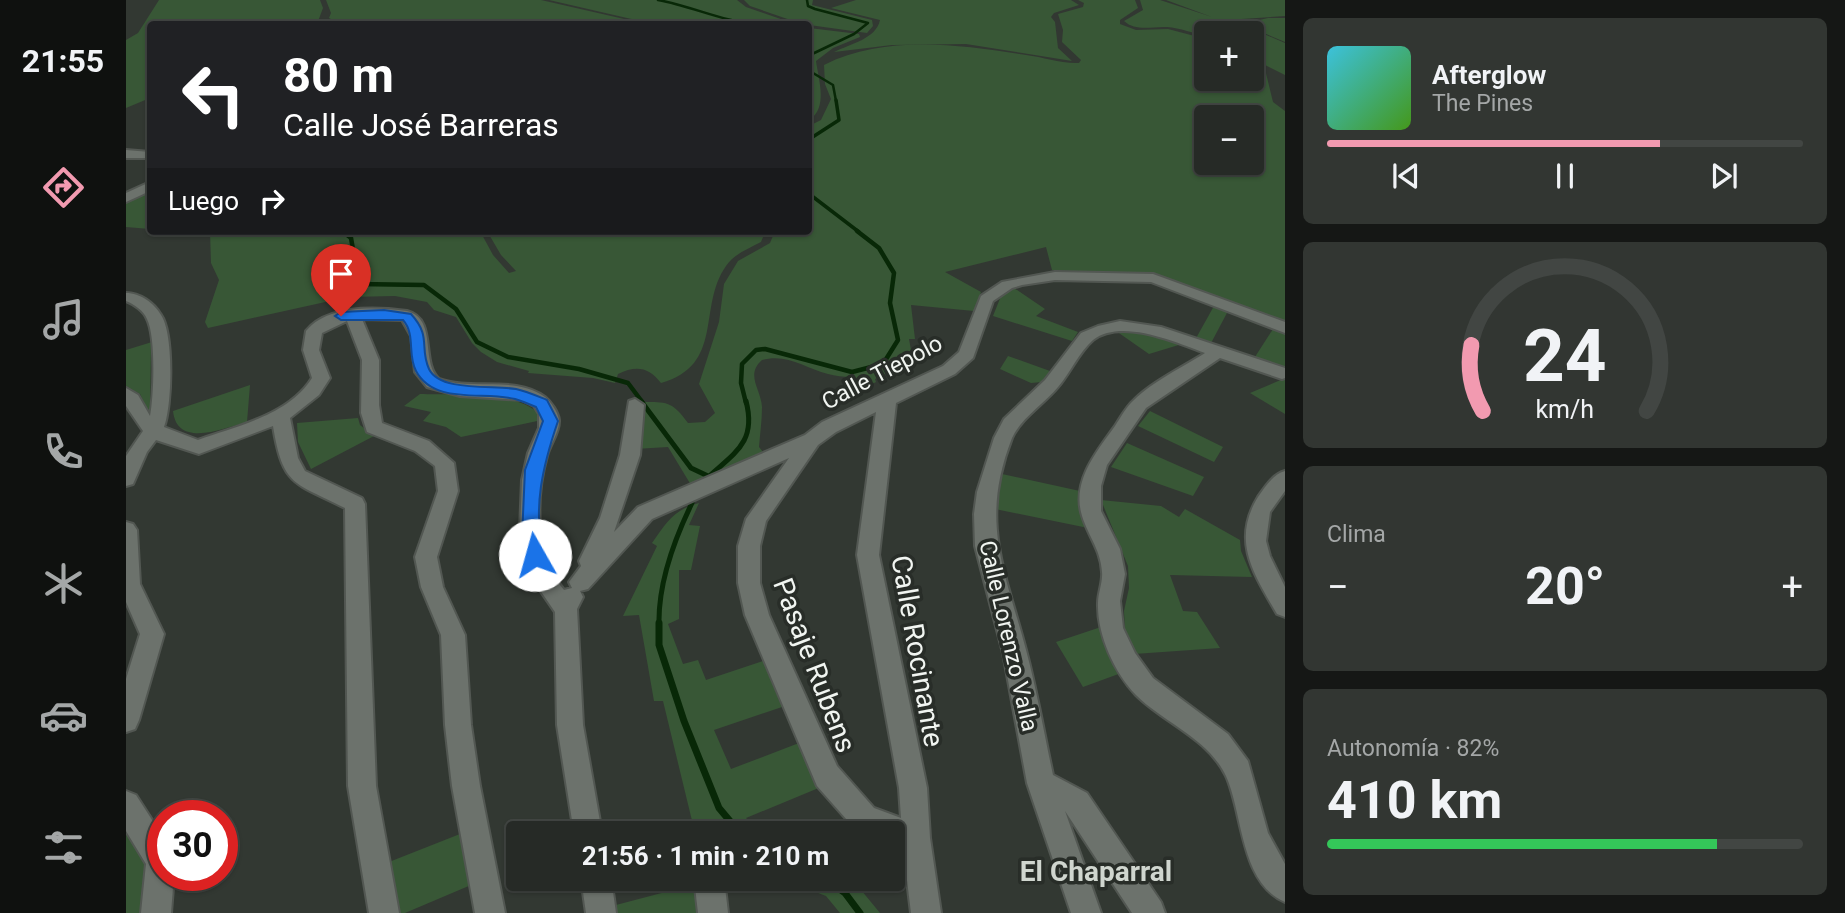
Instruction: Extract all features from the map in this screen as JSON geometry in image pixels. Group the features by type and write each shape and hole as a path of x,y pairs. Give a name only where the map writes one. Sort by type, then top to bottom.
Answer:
{"street":[{"path":"126,154 147,156"},
{"path":"126,198 147,188"},
{"name":"Calle Tiepolo","path":"580,582 645,513 811,440 830,427 949,370 967,354 983,307 992,294 1007,285 1044,276 1153,278 1285,328"},
{"path":"126,480 138,450 153,430 160,413 160,342 155,317 139,301 129,297"},
{"path":"126,394 131,398 141,418 153,430 199,447 281,415 318,386 321,378 311,350 314,331 328,320 353,315 407,316 417,328 421,368 432,383 448,388 530,397 548,411 550,421 534,470 531,537 540,574 566,608"},
{"path":"353,315 373,370 369,417 374,427 422,446 444,463 448,491 426,557 432,587 453,635 458,725 466,786 490,913"},
{"name":"Calle Lorenzo Valla","path":"1086,913 1041,783 1015,653 986,546 986,492 1003,438 1011,424 1051,384 1087,337 1120,326 1155,330 1282,373"},
{"path":"1217,352 1140,404 1098,464 1091,486 1091,511 1109,549 1114,574 1109,601 1111,628 1126,661 1144,686 1219,743 1238,771 1255,838 1272,871 1285,887"},
{"name":"Calle Rocinante","path":"887,399 868,555 913,788 916,838 926,913"},
{"path":"586,821 570,725 566,608 610,518 630,455 635,405"},
{"path":"281,415 288,458 298,476 355,504 362,786 384,913"},
{"name":"Pasaje Rubens","path":"811,440 756,519 749,546 749,583 757,615 827,776 865,819 916,838"},
{"path":"1285,478 1258,512 1254,530 1257,551 1265,573 1285,607"},
{"path":"126,530 129,584 152,634 126,720"},
{"path":"1041,783 1077,803 1150,913"},
{"path":"126,805 161,861 156,913"},
{"path":"598,891 601,913"},
{"path":"710,891 713,913"}],"green space":[{"path":"159,0 320,0 323,8 318,21 147,21 147,99 126,108 126,40 138,33"},
{"path":"326,0 541,0 633,21 334,21 329,18 331,13"},
{"path":"549,0 737,0 746,7 786,21 640,21"},
{"path":"744,0 813,0 812,5 872,20 873,26 867,33 812,25 812,21 793,21 750,6"},
{"path":"856,0 1071,0 1079,5 1054,13 1051,17 1055,22 1058,48 1072,61 966,44 892,45 834,52 862,40 878,27 880,20 831,8"},
{"path":"1078,0 1135,0 1138,8 1120,20 1120,24 1136,30 1168,29 1194,36 1194,91 1264,91 1265,69 1273,102 1285,111 1285,324 1154,275 1052,270 1046,247 945,272 981,292 974,311 911,305 915,339 909,339 911,350 897,368 875,379 876,382 872,384 856,378 828,374 780,358 762,360 754,377 762,407 759,447 763,452 691,485 668,447 635,449 641,402 668,404 678,410 688,423 705,422 715,413 699,384 719,322 724,284 738,261 770,243 773,235 812,235 812,124 821,120 831,99 825,84 824,65 872,49 924,45 975,48 1079,63 1081,60 1062,42 1063,30 1058,14 1083,7 1084,3"},
{"path":"1140,0 1160,0 1212,17 1166,0 1285,0 1285,16 1242,19 1254,19 1249,21 1194,21 1194,33 1172,28 1139,27 1124,21 1143,10"},
{"path":"1285,18 1285,42 1264,33 1264,21 1255,21"},
{"path":"812,28 859,34 860,37 833,48 816,61 820,102 812,118"},
{"path":"1264,34 1285,43 1285,75 1264,64"},
{"path":"147,190 147,229 126,227 126,201"},
{"path":"210,235 482,235 493,255 509,273 516,271 501,255 489,235 764,235 761,242 737,255 726,266 713,299 702,349 694,363 681,374 661,383 642,369 631,369 618,374 615,383 593,378 528,373 529,371 497,362 481,352 456,317 434,310 427,302 395,296 348,297 208,328 205,322 219,280 211,263"},
{"path":"1014,288 1045,309 1036,316 1078,332 1072,341 993,316 1001,296"},
{"path":"1214,306 1228,311 1210,345 1195,340"},
{"path":"1273,329 1285,334 1285,370 1253,360"},
{"path":"1127,330 1182,344 1149,354 1116,331"},
{"path":"152,342 150,415 140,394 126,386 126,350"},
{"path":"1008,356 1050,371 1042,382 1031,383 1000,369"},
{"path":"1283,379 1285,414 1250,393"},
{"path":"250,385 247,422 203,433 183,430 176,423 173,411"},
{"path":"420,394 506,399 535,410 542,420 461,437 446,427 423,421 431,412 404,406"},
{"path":"1150,411 1223,447 1214,462 1138,426"},
{"path":"358,418 360,425 374,436 311,469 298,442 297,423"},
{"path":"1127,443 1204,477 1193,496 1111,467"},
{"path":"1002,474 1080,491 1081,503 1093,529 995,509"},
{"path":"1101,500 1161,506 1179,517 1185,509 1240,540 1241,551 1252,577 1170,575 1183,611 1197,612 1220,648 1134,654 1125,631 1128,566"},
{"path":"699,503 689,525 700,526 691,570 679,570 679,619 668,624 683,664 698,660 706,680 763,661 782,707 714,730 731,769 799,743 821,787 746,818 749,821 692,821 663,701 654,701 639,615 623,616 657,546 652,543 677,513"},
{"path":"1101,627 1124,672 1083,687 1056,642"},
{"path":"126,828 140,847 146,868 144,913 126,913"},
{"path":"460,834 471,885 405,913 398,913 389,862"},
{"path":"669,891 696,891 702,901 703,913 617,913 616,905"},
{"path":"813,891 862,891 880,913 840,913 826,896"}],"waterway":[{"path":"658,0 738,21"},
{"path":"807,0 808,6 815,9 868,23 854,34 812,54"},
{"path":"812,72 833,85 836,101"},
{"path":"812,137 839,120 836,100"},
{"path":"812,196 859,232"},
{"path":"746,403 741,383 742,364 756,350 765,349 852,372 883,364 898,340 890,303 894,273 879,248 857,231"},
{"path":"347,235 351,238 359,284 424,285 456,309 477,342 508,357 579,369 628,383 643,403"},
{"path":"641,401 691,468 708,476"},
{"path":"706,479 734,454 746,437 749,415 746,401"},
{"path":"692,503 664,578 659,610 659,645 684,721 719,808 730,821"},
{"path":"842,891 860,913"}],"district":[{"name":"El Chaparral","path":"1096,871"}],"route":[{"path":"341,316 407,316 417,328 421,368 432,383 448,388 530,397 548,411 550,421 534,470 531,537 535,555"}]}
